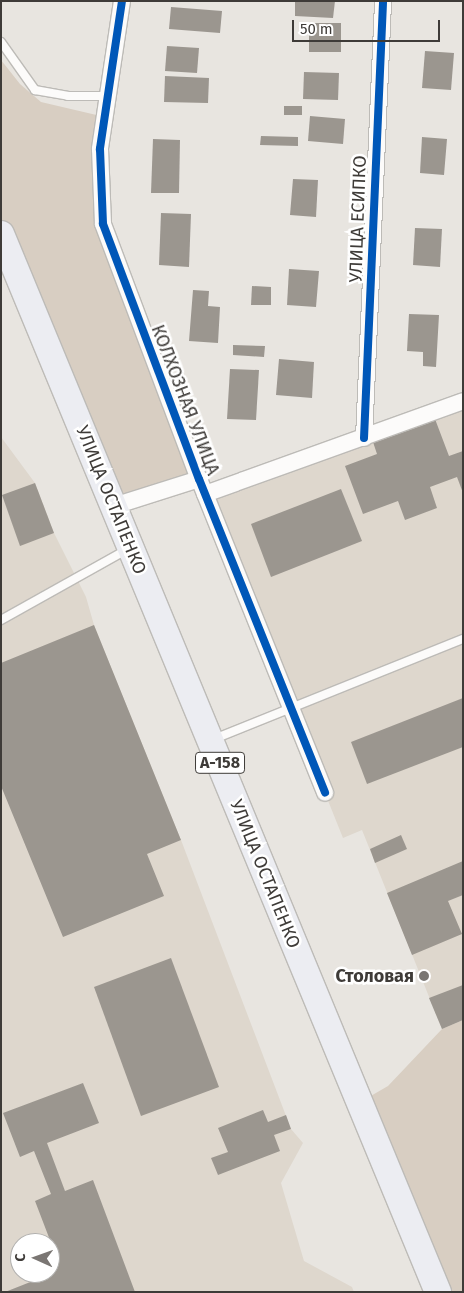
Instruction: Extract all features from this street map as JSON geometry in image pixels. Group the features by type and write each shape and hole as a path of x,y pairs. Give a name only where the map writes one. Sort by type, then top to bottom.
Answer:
{"main road":[{"name":"УЛИЦА ОСТАПЕНКО","path":"1,234 438,1292"}],"street":[{"name":"КОЛХОЗНАЯ УЛИЦА","path":"122,1 100,149 103,224 199,479 325,793"},
{"name":"УЛИЦА ЕСИПКО","path":"364,438 383,1"},
{"path":"205,494 364,438 463,400"},
{"path":"114,506 199,479"}],"lane":[{"path":"1,42 35,90 68,96 108,96"},
{"path":"1,620 131,547"},
{"path":"210,740 463,639"}],"shaded area":[{"path":"1,60 20,84 41,102 105,117 103,224 199,479 114,506 1,234"},
{"path":"463,401 463,1020 442,1029 362,830 343,838 205,494"},
{"path":"1,437 35,483 54,533 86,597 94,625 181,840 291,1129 303,1143 281,1183 304,1261 352,1287 354,1292 1,1292"},
{"path":"463,1020 463,1292 448,1292 369,1097 388,1086 442,1029"}],"building":[{"path":"295,1 335,1 333,18 295,16"},
{"path":"171,7 222,11 220,33 169,29"},
{"path":"309,23 341,23 341,52 309,52"},
{"path":"167,46 199,48 197,73 165,71"},
{"path":"425,51 454,53 451,90 422,88"},
{"path":"304,72 339,73 338,100 303,99"},
{"path":"165,76 209,78 208,103 164,102"},
{"path":"284,106 302,106 302,115 284,115"},
{"path":"310,116 345,119 343,144 308,141"},
{"path":"261,136 298,137 298,146 260,145"},
{"path":"422,137 447,139 444,175 420,173"},
{"path":"153,139 180,140 179,193 151,193"},
{"path":"293,179 318,180 316,217 290,215"},
{"path":"161,213 191,214 189,267 159,265"},
{"path":"415,228 442,229 440,267 413,265"},
{"path":"289,269 319,271 316,307 287,305"},
{"path":"252,286 271,287 271,305 251,305"},
{"path":"193,290 209,291 208,306 220,307 218,343 189,341"},
{"path":"409,314 439,315 436,367 423,366 423,352 407,351"},
{"path":"233,345 265,346 264,357 233,355"},
{"path":"279,359 314,362 312,398 276,395"},
{"path":"230,369 259,370 256,420 227,419"},
{"path":"435,419 449,456 463,451 463,493 457,477 430,487 437,508 405,520 398,501 363,514 345,466 377,454 373,442"},
{"path":"35,483 54,533 20,546 2,495"},
{"path":"341,489 362,541 271,577 251,524"},
{"path":"94,625 181,840 147,854 164,896 63,937 1,786 1,663"},
{"path":"463,698 463,747 367,784 351,742"},
{"path":"401,835 407,849 375,863 370,849"},
{"path":"463,861 463,895 448,901 462,934 412,955 387,893"},
{"path":"171,958 219,1087 141,1116 94,987"},
{"path":"463,985 463,1020 442,1029 429,998"},
{"path":"83,1083 99,1123 47,1143 65,1191 93,1180 135,1292 5,1292 28,1283 60,1283 60,1233 47,1233 35,1201 51,1194 34,1151 20,1157 3,1113"},
{"path":"263,1110 268,1122 286,1115 291,1129 274,1135 280,1151 218,1175 211,1158 228,1152 218,1128"}],"cycle path":[{"path":"122,1 100,149 103,224 199,479 325,793"},
{"path":"364,438 383,1"}],"place":[{"name":"Столовая","path":"424,976"}]}
